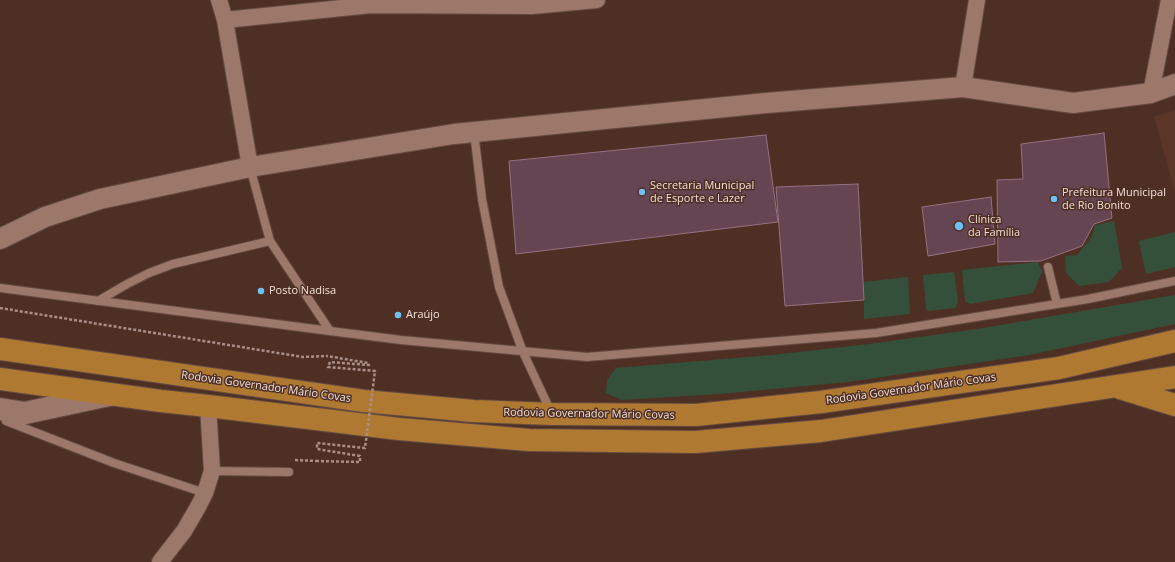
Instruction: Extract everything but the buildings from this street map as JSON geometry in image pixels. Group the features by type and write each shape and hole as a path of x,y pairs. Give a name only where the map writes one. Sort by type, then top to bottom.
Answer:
{"highway":[{"name":"Rodovia Governador Mário Covas","path":"3,348 364,401 473,411 552,414 696,415 821,402 1059,368 1175,341"},
{"path":"0,379 161,401 399,429 529,440 695,442 821,430 1175,377"},
{"path":"1114,386 1175,405"}],"main road":[{"path":"8,417 112,394"}],"street":[{"path":"219,0 225,20 250,167"},
{"path":"225,20 371,5 532,6 597,0"},
{"path":"964,87 977,0"},
{"path":"1151,93 1169,0"},
{"path":"0,239 45,217 100,199 250,167 454,134 766,103 964,87 1073,103 1151,93 1175,84"},
{"path":"160,562 184,531 205,493 212,470 208,406"}],"lane":[{"path":"474,132 482,199 499,287 523,352 552,414"},
{"path":"250,167 270,241 330,331"},
{"path":"98,301 143,275 173,264 270,241"},
{"path":"1048,267 1057,304"},
{"path":"0,288 330,331 523,352 586,357 860,334 1088,299 1175,281"},
{"path":"8,417 114,463 205,493"},
{"path":"212,470 289,472"}],"path":[{"path":"0,308 303,357 327,356 368,363 369,365 330,362 328,367 375,371 365,448 317,443 317,449 360,456 360,462 316,461"}],"shaded area":[{"path":"1175,111 1175,193 1154,116"}],"green space":[{"path":"1114,221 1122,268 1109,282 1079,286 1066,273 1065,256 1077,255 1092,237 1095,225"},
{"path":"1175,232 1175,267 1146,274 1139,241"},
{"path":"1038,262 1042,272 1033,293 970,304 965,301 962,270"},
{"path":"954,272 958,302 955,308 927,311 923,275"},
{"path":"908,277 910,314 864,319 864,282"},
{"path":"1175,295 1175,324 1029,355 848,382 719,394 622,400 606,393 607,380 616,368 772,355 869,344 977,329"}],"place":[{"name":"Secretaria Municipal de Esporte e Lazer","path":"642,192"},
{"name":"Prefeitura Municipal de Rio Bonito","path":"1054,199"},
{"name":"Clínica da Família","path":"959,226"},
{"name":"Posto Nadisa","path":"261,291"},
{"name":"Araújo","path":"398,315"}]}
